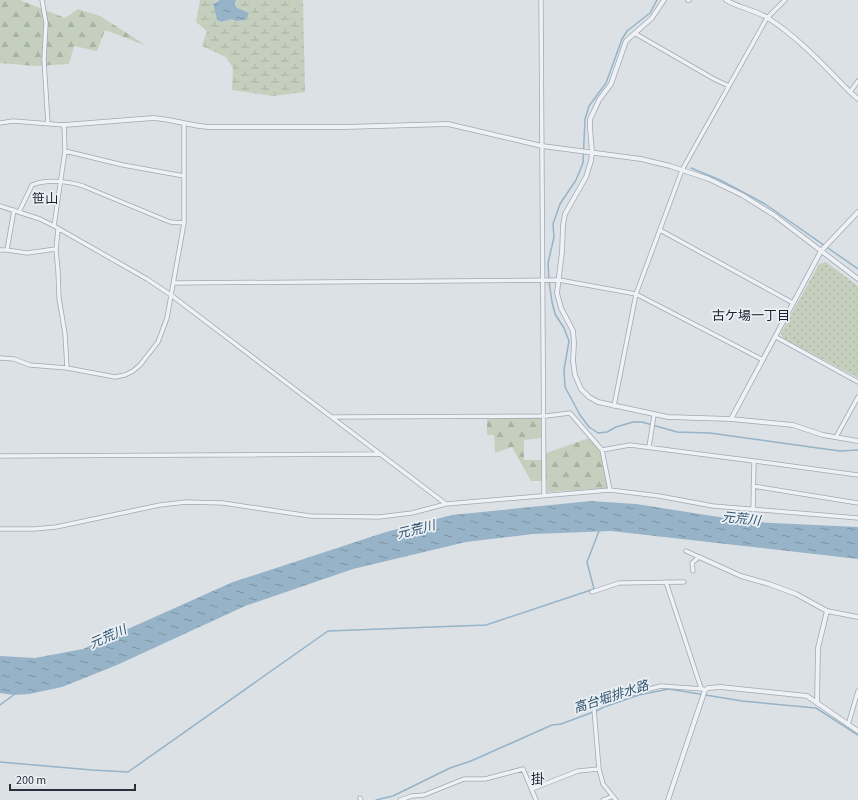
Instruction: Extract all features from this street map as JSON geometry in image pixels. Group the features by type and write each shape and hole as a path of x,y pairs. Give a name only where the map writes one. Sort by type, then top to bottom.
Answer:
{"street":[{"path":"42,0 46,23 44,60 48,124"},
{"path":"541,0 544,495"},
{"path":"664,0 652,18 640,28 636,34 626,41 611,84 599,100 590,119 592,152 591,161 586,177 565,214 557,293 561,308 573,331 573,361 575,375 581,389 589,397 598,402 654,415 668,417 731,419 793,425 817,433 858,441"},
{"path":"726,0 767,18 802,44 858,99"},
{"path":"614,406 636,294 682,170 767,18 785,0"},
{"path":"636,34 729,86"},
{"path":"850,92 858,81"},
{"path":"0,123 13,121 64,125 153,118 194,126 209,127 345,127 448,124 542,146 640,159 709,179 742,195 774,215 858,278"},
{"path":"0,358 14,359 30,365 67,368 115,377 125,375 133,371 158,342 167,318 184,223 184,124"},
{"path":"54,226 65,151 64,125"},
{"path":"65,151 123,165 184,176"},
{"path":"19,212 32,185 40,181 60,182 83,186 170,222 184,223"},
{"path":"0,206 40,219 147,279 446,504"},
{"path":"7,250 14,210"},
{"path":"731,419 821,251 858,212"},
{"path":"58,228 56,249 59,298 65,334 67,368"},
{"path":"660,230 793,304"},
{"path":"0,250 27,253 56,249"},
{"path":"174,283 558,280 636,294 763,360"},
{"path":"776,337 858,382"},
{"path":"836,437 858,397"},
{"path":"332,417 544,415 570,413 602,450 610,490"},
{"path":"649,447 654,415"},
{"path":"602,450 630,445 858,475"},
{"path":"0,456 380,454"},
{"path":"752,510 754,461"},
{"path":"753,486 858,503"},
{"path":"0,529 34,529 56,526 160,505 186,502 223,503 310,516 379,517 412,513 446,504 610,490 659,496 713,506 858,518"},
{"path":"686,551 741,576 796,594 827,611 858,617"},
{"path":"692,572 692,563 699,557"},
{"path":"666,582 703,689 668,800"},
{"path":"592,592 619,583 684,582"},
{"path":"817,703 818,648 827,611"},
{"path":"627,695 661,686 703,689 720,687 807,696 858,731"},
{"path":"848,725 858,692"},
{"path":"594,710 599,769 603,784 616,800"},
{"path":"400,800 412,796 424,795 464,779 485,779 523,769 536,800"},
{"path":"532,789 578,771 599,769"},
{"path":"603,800 613,796"}],"green space":[{"path":"0,0 20,0 65,18 78,9 100,16 147,46 105,30 97,51 74,46 69,64 35,66 0,63"},
{"path":"200,0 220,0 214,2 213,5 217,20 221,22 232,19 237,21 246,20 247,17 236,6 236,0 303,0 305,92 272,96 232,90 233,68 226,57 202,46 207,31 196,22"},
{"path":"826,262 858,286 858,378 783,338 781,333 819,264"},
{"path":"541,418 541,438 524,440 524,460 541,460 546,453 589,438 601,453 608,488 547,492 547,481 531,481 512,447 495,453 494,435 487,435 487,419"}],"water":[{"path":"220,0 236,0 235,4 237,8 249,13 246,20 236,21 232,19 221,22 217,20 213,4"},
{"name":"元荒川","path":"591,501 636,504 751,522 858,527 858,559 611,531 533,534 466,542 353,569 245,606 117,665 62,687 29,694 14,695 0,693 0,656 35,658 83,649 233,582 386,532 452,515"}],"waterway":[{"path":"657,0 650,13 627,31 622,39 606,83 589,106 585,119 583,163 576,180 560,204 553,224 554,237 548,263 549,281 555,314 564,328 569,341 564,370 565,387 580,415 589,427 598,433 607,432 616,427 633,422 642,422 677,432 710,433 840,451 858,450"},
{"path":"691,168 720,180 765,204 858,269"},
{"path":"0,762 128,772 328,631 486,625 594,589 587,562 599,531"},
{"name":"高台堀排水路","path":"376,800 393,796 450,768 471,761 552,725 561,724 639,695 669,689 742,701 816,708 858,735"},
{"path":"0,705 15,694"}],"district":[{"name":"笹山","path":"45,199"},
{"name":"古ケ場一丁目","path":"751,316"},
{"name":"掛","path":"538,780"}]}
